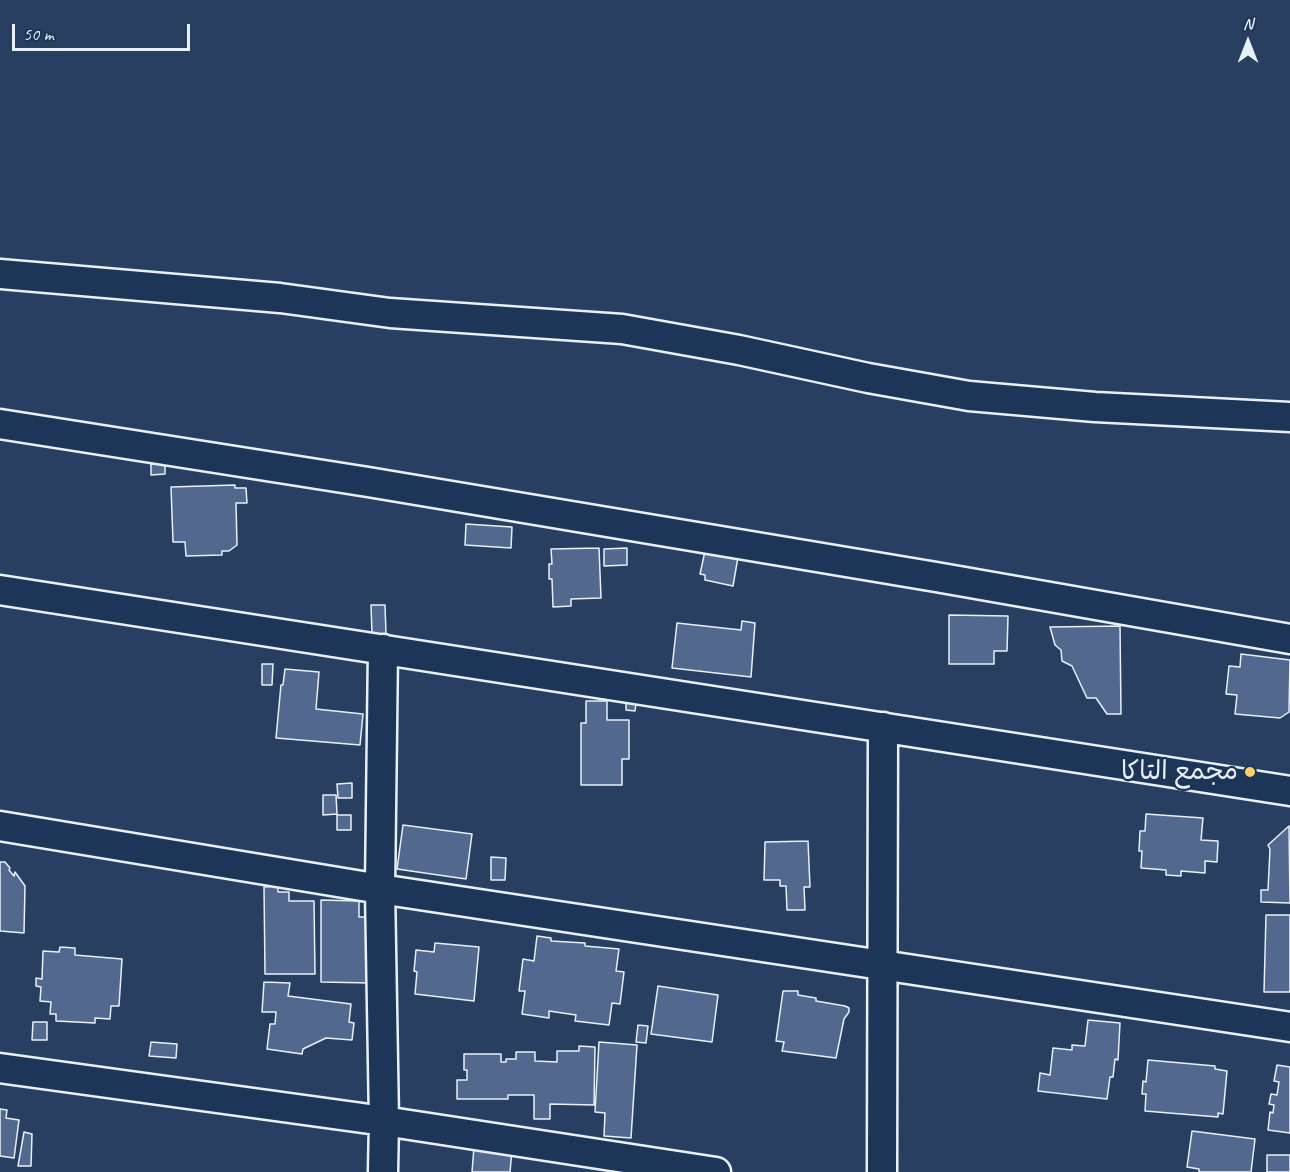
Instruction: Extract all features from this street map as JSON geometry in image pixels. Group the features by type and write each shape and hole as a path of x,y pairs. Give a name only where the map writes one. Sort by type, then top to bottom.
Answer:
{"street":[{"path":"0,274 280,298 390,313 622,329 969,396 1095,407 1290,417"},
{"path":"0,424 867,565 1290,639"},
{"path":"0,590 1290,791"},
{"path":"383,649 380,889 383,1172"},
{"path":"882,1172 883,727"},
{"path":"0,826 380,889 1290,1027"},
{"path":"0,1068 384,1121 716,1172"}],"building":[{"path":"151,464 165,464 165,474 151,475"},
{"path":"235,485 235,488 246,488 247,503 236,503 237,545 229,551 222,551 222,555 186,556 185,542 173,542 171,487"},
{"path":"466,524 512,527 511,548 465,545"},
{"path":"599,548 601,598 571,599 571,606 553,607 552,579 549,579 549,564 552,564 551,549"},
{"path":"627,548 627,565 604,566 604,549"},
{"path":"705,551 738,557 733,586 705,580 705,575 700,574"},
{"path":"371,605 385,605 386,634 372,634"},
{"path":"949,615 1008,616 1007,651 994,651 994,664 949,664"},
{"path":"742,621 755,623 751,677 672,668 677,623 741,630"},
{"path":"1120,626 1121,714 1107,714 1096,698 1087,698 1072,666 1062,661 1061,650 1055,645 1050,627"},
{"path":"1241,654 1290,660 1289,712 1280,718 1235,714 1237,695 1226,694 1229,666 1240,667"},
{"path":"262,664 273,664 272,685 262,685"},
{"path":"285,669 319,672 316,709 363,714 360,745 276,738 281,685 283,685"},
{"path":"586,701 607,701 607,720 629,720 629,759 622,759 622,785 581,785 581,723 586,723"},
{"path":"626,703 636,703 635,711 626,710"},
{"path":"352,783 352,798 338,798 337,784"},
{"path":"323,795 336,795 337,814 323,815"},
{"path":"1146,814 1203,818 1201,840 1218,841 1217,862 1205,861 1205,873 1181,871 1181,876 1166,875 1166,870 1141,868 1140,831 1145,831"},
{"path":"337,815 351,815 351,830 337,830"},
{"path":"403,825 472,834 466,879 397,869"},
{"path":"1289,826 1290,903 1261,902 1261,890 1268,890 1270,849 1268,845"},
{"path":"808,841 810,887 804,887 805,910 787,910 786,886 780,886 780,880 764,880 765,842"},
{"path":"491,857 506,858 505,880 491,880"},
{"path":"0,862 5,862 14,876 15,872 25,886 24,933 0,931"},
{"path":"278,886 278,892 289,892 289,901 314,901 315,974 265,974 264,887"},
{"path":"321,900 359,901 359,917 376,917 370,983 321,982"},
{"path":"1266,915 1290,915 1290,992 1264,992"},
{"path":"537,936 551,938 551,941 585,943 585,946 619,949 616,971 624,972 620,1004 612,1003 609,1025 575,1021 576,1015 549,1011 549,1018 522,1014 525,991 519,991 523,959 534,961"},
{"path":"435,943 479,947 474,1001 415,994 416,950 434,952"},
{"path":"60,947 75,948 75,955 122,959 119,1006 111,1006 110,1019 95,1018 95,1023 56,1021 56,1014 50,1014 51,1002 40,1001 41,987 36,986 36,978 42,979 43,951 59,952"},
{"path":"264,982 290,983 288,996 351,1004 349,1022 354,1023 352,1040 326,1038 303,1049 302,1054 267,1049 270,1024 275,1024 276,1012 262,1012"},
{"path":"658,986 718,995 712,1042 651,1034"},
{"path":"783,991 798,991 798,995 816,998 816,1001 849,1008 844,1019 836,1058 782,1051 784,1042 776,1041"},
{"path":"1088,1020 1120,1023 1118,1060 1115,1059 1107,1099 1038,1091 1040,1073 1050,1075 1053,1048 1072,1050 1072,1045 1085,1046"},
{"path":"33,1022 47,1022 47,1040 32,1040"},
{"path":"638,1025 648,1026 646,1043 636,1042"},
{"path":"151,1042 177,1044 176,1058 149,1056"},
{"path":"599,1042 637,1045 631,1138 604,1136 605,1113 595,1112"},
{"path":"579,1046 595,1047 594,1105 550,1104 550,1119 534,1119 534,1095 508,1095 508,1099 457,1099 457,1080 467,1080 467,1070 464,1070 464,1054 501,1054 501,1062 506,1062 506,1059 516,1059 516,1052 535,1052 535,1061 557,1062 557,1051 579,1051"},
{"path":"1148,1060 1215,1066 1215,1069 1227,1071 1223,1114 1218,1113 1218,1117 1145,1111 1146,1094 1142,1094 1143,1081 1146,1082"},
{"path":"1277,1065 1290,1067 1290,1133 1268,1130 1270,1112 1273,1113 1274,1105 1269,1104 1271,1094 1277,1095 1279,1082 1274,1081"},
{"path":"0,1109 7,1110 6,1118 19,1120 14,1158 0,1156"},
{"path":"1192,1131 1255,1139 1251,1172 1199,1172 1199,1169 1187,1167"},
{"path":"24,1132 32,1134 31,1166 18,1166"},
{"path":"474,1147 512,1150 510,1172 472,1172"},
{"path":"1267,1155 1290,1155 1290,1172 1267,1172"}],"place":[{"name":"مجمع التاكا","path":"1250,772"}]}
